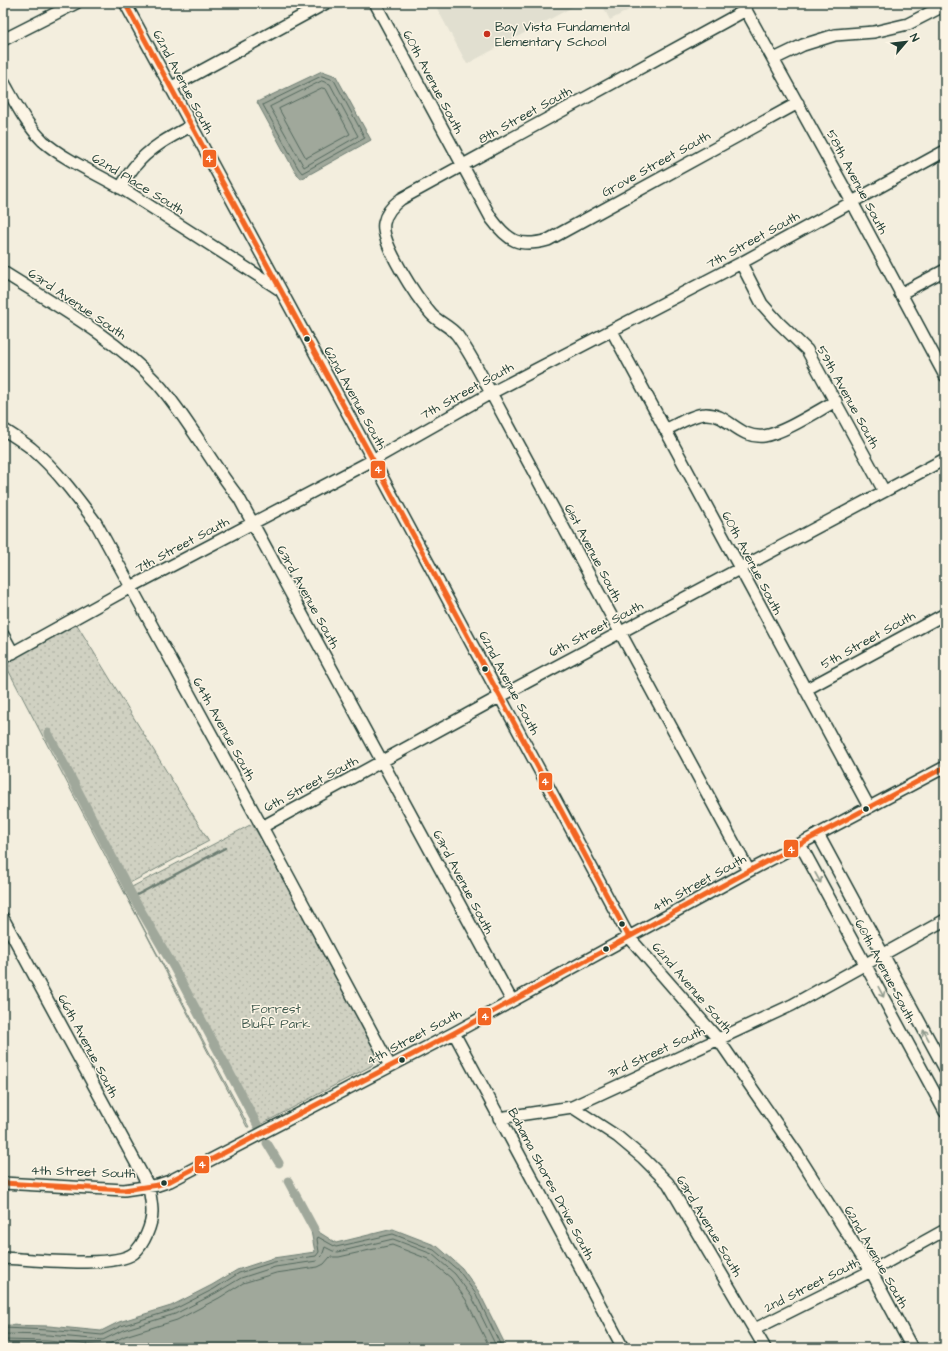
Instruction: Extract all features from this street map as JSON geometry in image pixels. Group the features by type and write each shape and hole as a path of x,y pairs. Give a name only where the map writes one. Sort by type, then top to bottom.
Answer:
{"street":[{"path":"3,40 76,3"},
{"name":"62nd Avenue South","path":"125,3 501,696 629,937 718,1039 796,1152 871,1271 912,1348"},
{"path":"170,88 326,3"},
{"name":"60th Avenue South","path":"374,3 491,218 501,231 512,240 526,243"},
{"path":"774,59 803,45 835,35 874,32 908,24 945,5"},
{"name":"8th Street South","path":"407,281 389,248 383,224 390,208 401,199 744,7"},
{"name":"58th Avenue South","path":"744,7 852,202 945,376"},
{"name":"62nd Place South","path":"3,81 23,117 33,130 59,153 120,188 280,289"},
{"name":"Grove Street South","path":"526,243 538,243 548,240 798,103"},
{"path":"120,188 135,166 151,150 173,135 191,126"},
{"name":"7th Street South","path":"8,655 132,587 373,460 491,393 741,263 945,151"},
{"name":"59th Avenue South","path":"741,263 762,304 807,350 836,400 884,491"},
{"path":"900,294 945,270"},
{"name":"63rd Avenue South","path":"3,272 109,340 158,384 181,414 224,480 239,498 512,1001"},
{"name":"61st Avenue South","path":"407,281 412,290 432,314 455,333 466,349 621,632 749,871"},
{"name":"60th Avenue South","path":"612,331 869,807"},
{"path":"666,430 690,418 705,414 721,417 735,429 751,435 764,436 778,432 836,400"},
{"name":"64th Avenue South","path":"3,429 31,448 55,472 76,496 96,523 262,827 390,1066"},
{"name":"6th Street South","path":"262,827 501,696 945,459"},
{"name":"5th Street South","path":"805,690 945,614"},
{"path":"3,634 8,655"},
{"name":"4th Street South","path":"3,1183 124,1190 158,1185 180,1177 454,1033 749,871 945,767"},
{"name":"60th Avenue South","path":"818,834 882,955 945,1069"},
{"name":"60th Avenue South","path":"800,844 945,1112"},
{"name":"66th Avenue South","path":"3,918 149,1187"},
{"name":"3rd Street South","path":"499,1118 572,1107 792,1005 945,920"},
{"name":"Bahama Shores Drive South","path":"454,1033 624,1348"},
{"name":"63rd Avenue South","path":"572,1107 618,1137 643,1158 668,1183 765,1348"},
{"path":"3,1258 95,1262 122,1260 133,1253 142,1243 148,1228 152,1212 149,1187"},
{"name":"2nd Street South","path":"755,1329 871,1271 945,1230"}],"shaded area":[{"path":"46,3 65,3 50,11"},
{"name":"Bay Vista Fundamental Elementary School","path":"434,3 580,3 467,64"},
{"name":"Bay Vista Fundamental Elementary School","path":"601,3 642,3 610,20"}],"green space":[{"path":"76,623 209,841 126,885 124,891 249,1127 247,1127 4,662"},
{"name":"Forrest Bluff Park","path":"252,824 377,1052 377,1059 371,1066 262,1124 253,1124 128,889"}],"water":[{"path":"322,71 336,76 371,140 301,179 294,170 257,102"},
{"path":"314,1229 336,1243 393,1229 437,1246 462,1268 479,1292 507,1348 3,1348 3,1325 49,1326 101,1331 119,1322 171,1306 237,1270 273,1258 315,1252 311,1231"}],"waterway":[{"path":"48,733 133,897 173,966 258,1126"},
{"path":"133,897 225,848"},
{"path":"267,1143 279,1163"},
{"path":"288,1181 314,1229"}],"transit line":[{"name":"4","path":"125,3 373,460 629,937"},
{"name":"4","path":"3,1183 124,1190 158,1185 170,1181 454,1033 749,871 945,767"}],"place":[{"name":"Bay Vista Fundamental Elementary School","path":"487,34"}]}
